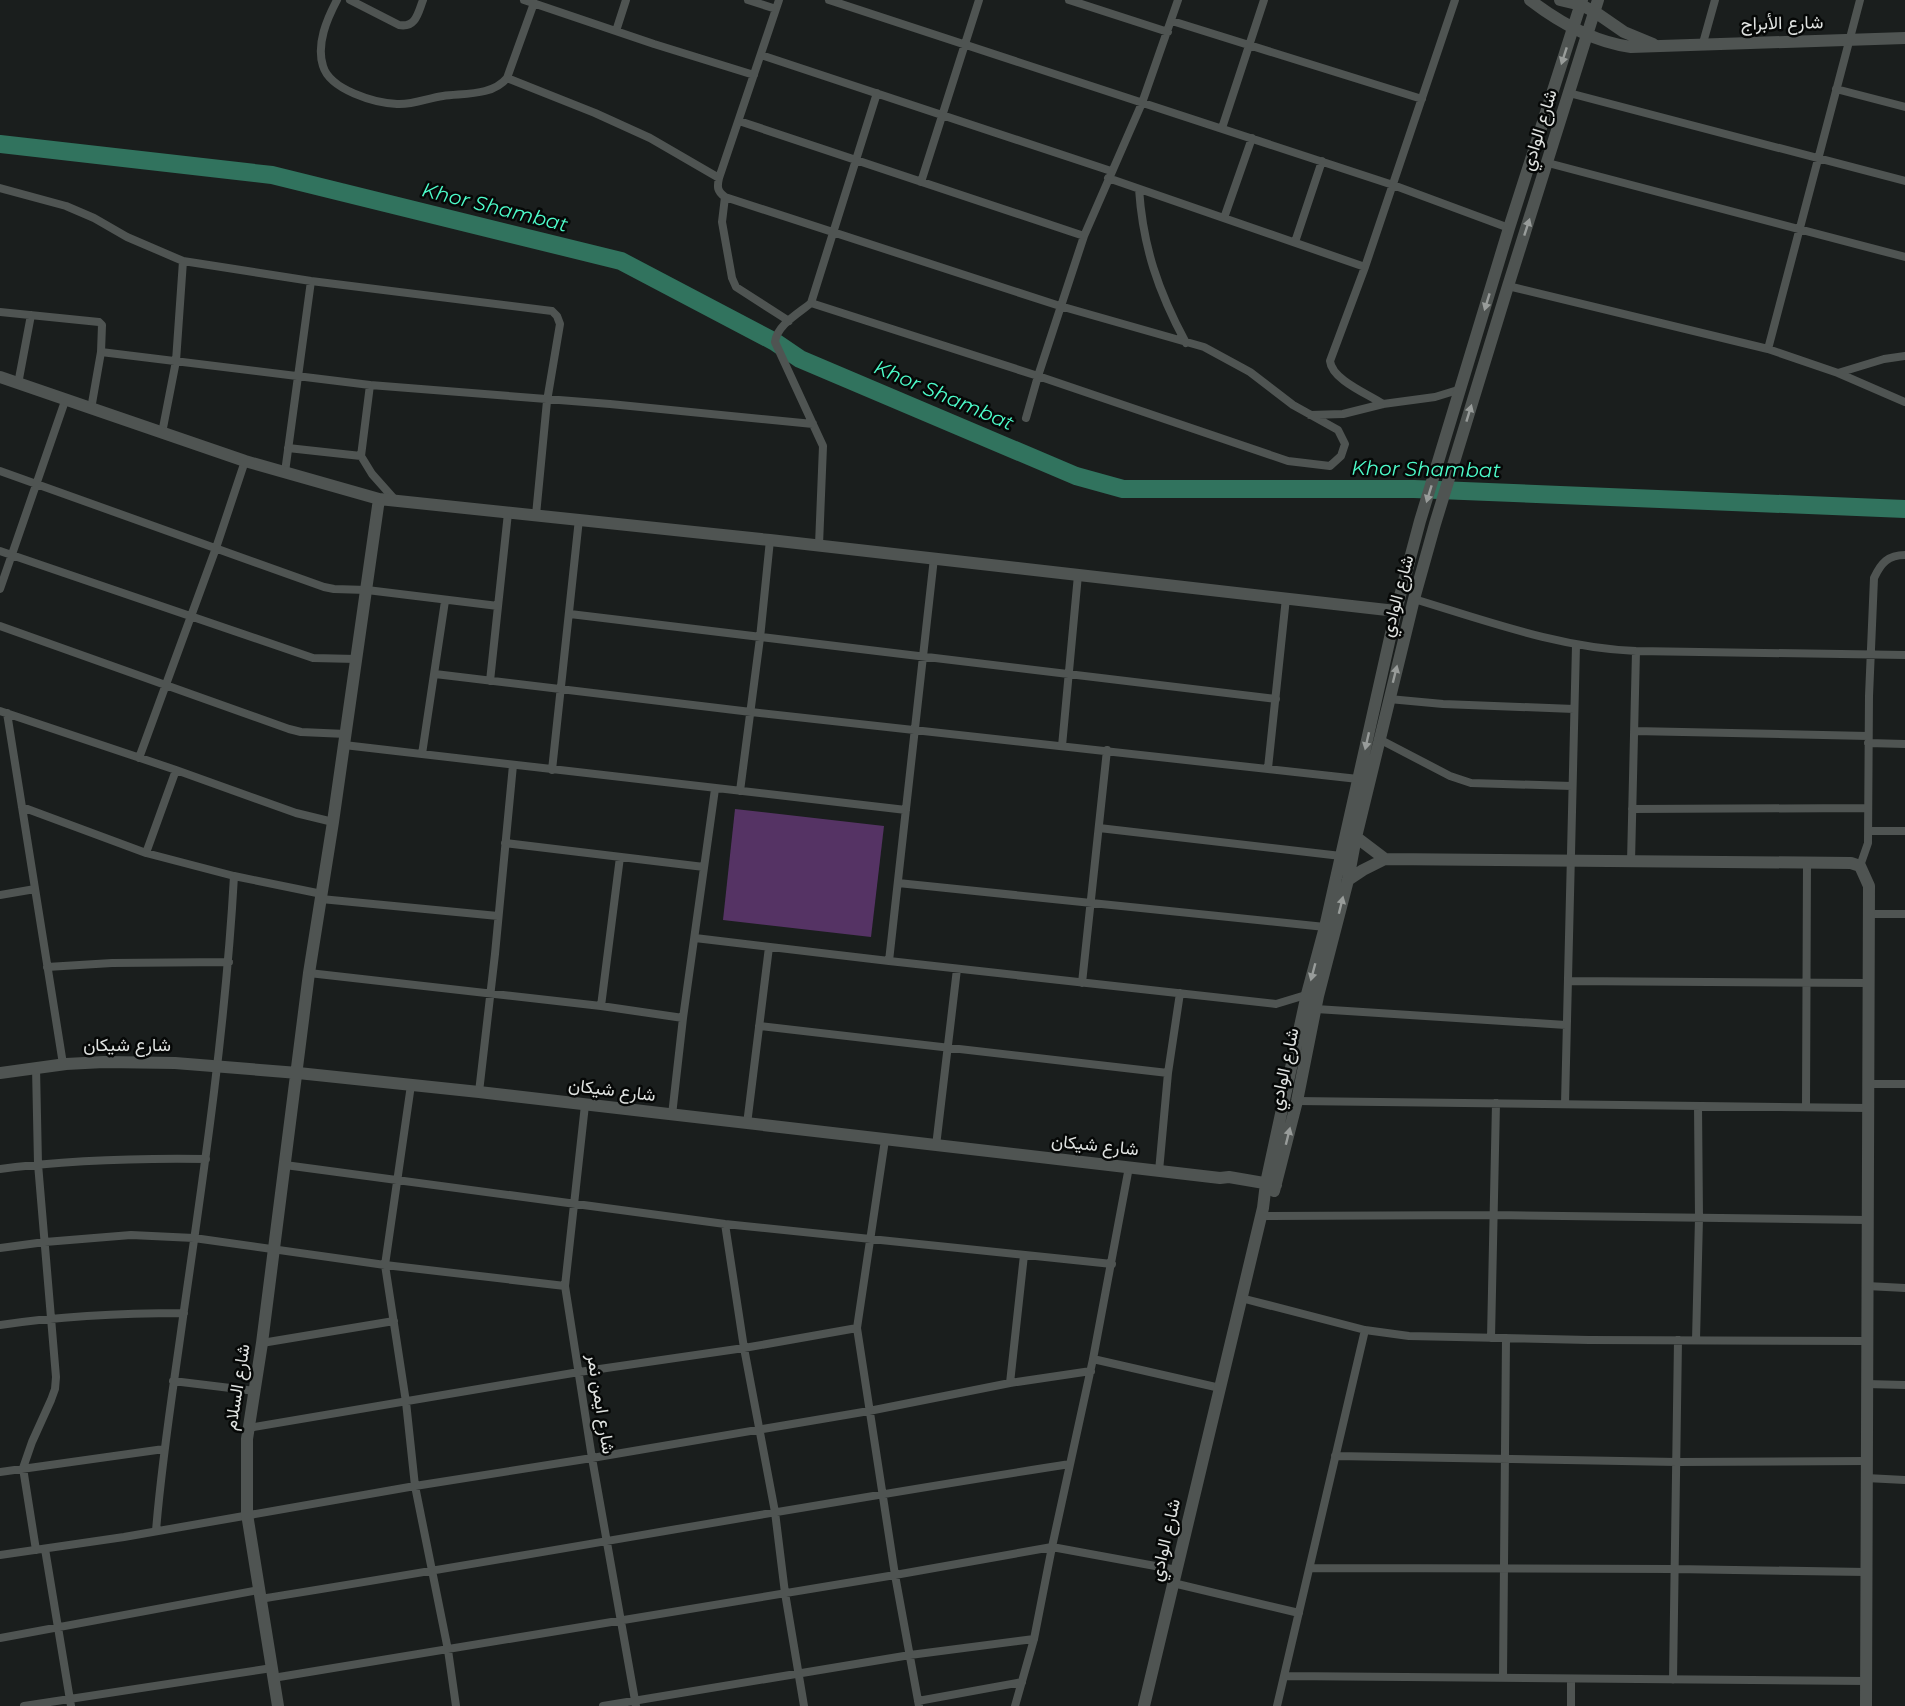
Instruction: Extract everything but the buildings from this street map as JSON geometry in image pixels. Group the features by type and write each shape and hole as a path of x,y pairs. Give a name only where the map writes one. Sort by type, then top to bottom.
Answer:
{"street":[{"path":"337,0 327,18 322,36 323,66 332,78 349,92 366,99 400,105 440,96 495,88 507,78 534,3"},
{"path":"350,0 407,27 417,18 423,0"},
{"path":"524,0 754,75"},
{"path":"616,31 627,0"},
{"path":"748,0 776,9"},
{"path":"779,0 719,178 717,186 724,197 1060,306 1204,347 1226,358 1310,415 1338,430 1345,444 1341,456 1330,466 1288,461 1038,376 811,303"},
{"path":"829,0 1322,161 1509,228"},
{"path":"921,182 979,0"},
{"path":"1069,0 1168,32"},
{"path":"1026,418 1084,236 1142,103 1178,0"},
{"path":"1222,129 1264,0"},
{"path":"1383,404 1337,376 1331,369 1330,361 1365,267 1455,0"},
{"name":"شارع الأبراج","path":"1530,0 1573,29 1620,45 1660,46 1905,38"},
{"path":"1560,0 1596,6 1624,32 1660,46"},
{"path":"1703,43 1716,0"},
{"path":"1768,349 1860,0"},
{"name":"شارع الوادي","path":"1270,1188 1325,927 1396,611 1420,521 1509,228 1582,3"},
{"name":"شارع الوادي","path":"1144,1706 1262,1212 1297,1101 1316,1009 1312,995 1348,880 1379,739 1414,599 1508,286 1596,6"},
{"path":"1172,21 1422,99"},
{"path":"761,55 942,115 1110,174 1139,189 1365,267"},
{"path":"507,78 650,138 719,178"},
{"path":"1836,89 1905,107"},
{"path":"819,545 823,447 775,342 776,335 811,303 877,93"},
{"path":"1569,93 1905,181"},
{"path":"739,122 1084,236"},
{"path":"1224,218 1252,138"},
{"path":"1295,242 1322,161"},
{"path":"1548,163 1905,257"},
{"path":"0,188 66,206 94,218 127,237 183,261 310,281 552,311 560,324 548,401 536,514"},
{"path":"1139,189 1141,223 1156,280 1186,343"},
{"path":"724,197 722,222 732,278 736,287 789,321"},
{"path":"162,433 176,361 183,261"},
{"path":"285,472 310,281"},
{"path":"1508,286 1768,349 1838,373 1905,402"},
{"path":"0,312 99,322 102,325 91,409"},
{"path":"18,384 31,315"},
{"path":"100,352 370,385 548,401 610,404 813,424"},
{"path":"1838,373 1884,359 1905,356"},
{"path":"0,377 245,461 378,499 819,545 1396,611"},
{"path":"370,385 361,456 372,474 396,502"},
{"path":"1310,415 1343,414 1383,404 1435,396 1461,388"},
{"path":"0,590 65,401"},
{"path":"288,448 361,456"},
{"path":"140,758 245,461"},
{"path":"0,471 324,587 498,606"},
{"name":"شارع السلام","path":"278,1706 247,1514 248,1428 262,1343 309,973 367,590 378,499"},
{"path":"490,681 508,513"},
{"path":"552,770 579,519"},
{"path":"740,791 770,540"},
{"path":"0,551 313,658 356,659"},
{"path":"1866,1706 1869,886 1860,866 1868,843 1868,739 1874,578 1885,559 1905,555"},
{"path":"890,961 934,558"},
{"path":"1062,746 1078,575"},
{"path":"1268,768 1286,597"},
{"path":"1414,599 1576,645 1636,651 1905,655"},
{"path":"422,754 445,601"},
{"path":"570,614 1276,699"},
{"path":"0,626 301,732 422,754 906,810"},
{"path":"1565,1104 1576,645"},
{"path":"1631,862 1636,651"},
{"path":"435,674 750,712 1268,768 1358,780"},
{"path":"1389,699 1574,710"},
{"path":"63,1064 22,807 3,712 296,813 333,822"},
{"path":"1634,731 1868,739 1905,744"},
{"path":"1379,739 1450,776 1471,783 1572,786"},
{"path":"1082,982 1107,750"},
{"path":"479,1092 513,765"},
{"path":"146,853 176,770"},
{"path":"672,1115 715,789"},
{"path":"22,807 146,853 321,896 498,916"},
{"path":"1632,809 1868,808"},
{"path":"1099,828 1341,856"},
{"path":"1868,831 1905,831"},
{"path":"1356,837 1386,860"},
{"path":"505,843 704,867"},
{"path":"601,1006 620,857"},
{"path":"1348,880 1363,870 1386,860 1851,863 1860,866"},
{"path":"1806,1107 1807,863"},
{"path":"156,1531 172,1381 184,1313 218,1066 229,962 234,876"},
{"path":"898,883 1325,927"},
{"path":"0,895 35,889"},
{"path":"1869,914 1905,914"},
{"path":"695,938 1276,1004 1312,995"},
{"path":"747,1124 769,947"},
{"path":"47,967 112,963 229,962"},
{"path":"936,1146 957,969"},
{"path":"309,973 601,1006 683,1018"},
{"path":"1568,981 1869,983"},
{"path":"1159,1170 1168,1073 1180,993"},
{"path":"1316,1009 1566,1025"},
{"path":"759,1026 1168,1073"},
{"name":"شارع شيكان","path":"0,1073 63,1064 128,1062 218,1066 298,1073 1220,1178 1229,1177 1270,1188"},
{"path":"36,1067 39,1164 55,1389 23,1468 58,1628 70,1702"},
{"path":"1868,1084 1905,1084"},
{"path":"411,1085 385,1265 406,1402 415,1486 434,1571 456,1706"},
{"path":"1297,1101 1868,1108"},
{"path":"1491,1338 1496,1103"},
{"name":"شارع ايمن نمر","path":"585,1105 565,1286 592,1458 635,1703"},
{"path":"1696,1340 1699,1218 1698,1106"},
{"path":"885,1140 857,1328 895,1575 918,1703 1022,1682"},
{"path":"0,1169 127,1158 206,1160"},
{"path":"285,1165 725,1224 1112,1264"},
{"path":"1015,1706 1034,1639 1091,1371 1129,1167"},
{"path":"1262,1212 1867,1221"},
{"path":"725,1224 744,1348 775,1512 785,1593 804,1706"},
{"path":"0,1248 131,1235 194,1238 385,1265 565,1286"},
{"path":"1010,1383 1024,1255"},
{"path":"1868,1286 1905,1288"},
{"path":"1241,1298 1365,1330 1409,1336 1867,1341"},
{"path":"0,1325 51,1318 119,1313 184,1313"},
{"path":"262,1343 394,1321"},
{"path":"248,1428 857,1328"},
{"path":"1277,1706 1365,1330"},
{"path":"1503,1678 1506,1338"},
{"path":"1673,1680 1678,1340"},
{"path":"1093,1359 1220,1388"},
{"path":"0,1555 592,1458 869,1411 1010,1383 1091,1371"},
{"path":"172,1381 255,1391"},
{"path":"1866,1384 1905,1385"},
{"path":"0,1472 164,1449"},
{"path":"1335,1456 1677,1462 1867,1461"},
{"path":"0,1638 259,1594 434,1571 883,1493 1070,1464"},
{"path":"1866,1478 1904,1483"},
{"path":"24,1706 70,1702 448,1650 1052,1547 1177,1570"},
{"path":"1310,1568 1866,1572"},
{"path":"1173,1583 1299,1613"},
{"path":"603,1706 635,1703 910,1655 1034,1639"},
{"path":"1284,1676 1866,1681"},
{"path":"1571,1706 1572,1679"}],"shaded area":[{"path":"735,809 884,826 871,937 723,920"}],"waterway":[{"name":"Khor Shambat","path":"0,144 272,175 621,261 775,342 800,359 1076,476 1123,489 1414,489 1905,509"}]}
